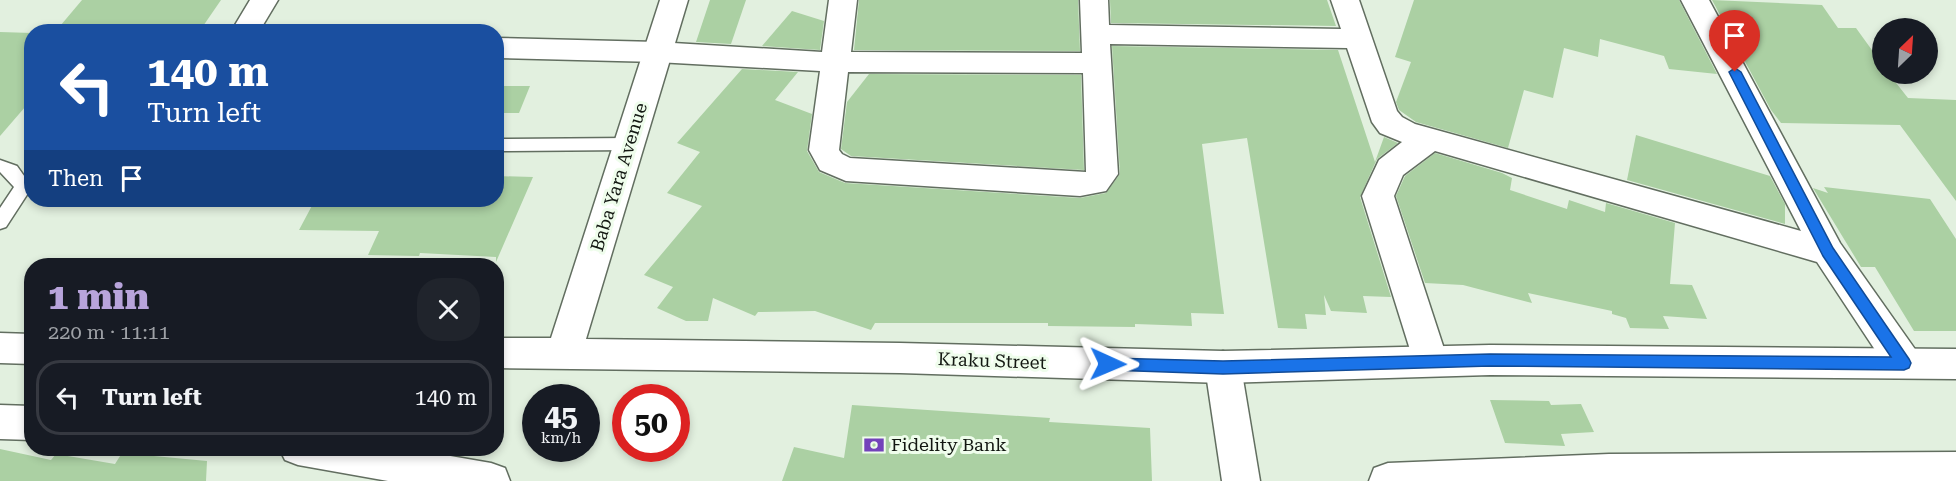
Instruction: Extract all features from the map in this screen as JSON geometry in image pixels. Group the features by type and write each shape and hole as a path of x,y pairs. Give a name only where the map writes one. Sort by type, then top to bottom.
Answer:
{"street":[{"path":"250,24 264,0"},
{"name":"Baba Yara Avenue","path":"564,354 674,0"},
{"path":"843,0 833,62 824,150 831,162 846,169 1080,184 1095,183 1102,174 1094,0"},
{"path":"1345,0 1383,114 1391,125 1433,140 1828,252"},
{"path":"1695,0 1828,252 1904,363"},
{"path":"504,48 657,51 833,62 1095,48 1358,39"},
{"path":"1430,361 1378,196 1390,168 1418,146 1433,140"},
{"path":"0,348 24,349"},
{"name":"Kraku Street","path":"504,353 900,358 1223,367 1430,361 1956,364"},
{"path":"1223,367 1241,481"},
{"path":"0,422 24,423"},
{"path":"344,456 487,481"},
{"path":"1388,481 1610,472 1956,471"}],"lane":[{"path":"504,145 629,144"},
{"path":"0,166 4,166 15,175 23,187 0,222"}],"building":[{"path":"82,0 221,0 204,24 62,24"},
{"path":"710,0 746,0 731,44 696,42"},
{"path":"859,0 1078,0 1080,51 854,50"},
{"path":"1110,0 1327,0 1336,26 1111,23"},
{"path":"1414,0 1679,0 1717,74 1669,69 1664,56 1600,39 1598,57 1564,48 1553,98 1524,90 1508,148 1416,122 1399,110 1396,102 1411,62 1395,57"},
{"path":"1712,0 1822,5 1838,28 1856,28 1872,50 1872,84 1897,84 1908,98 1956,100 1956,201 1900,125 1781,123 1771,110"},
{"path":"792,11 824,21 820,50 762,46"},
{"path":"0,32 24,33 24,108 0,136"},
{"path":"1112,46 1338,50 1375,162 1384,137 1398,143 1377,159 1360,197 1391,297 1363,296 1367,313 1331,311 1324,295 1326,315 1305,314 1307,329 1278,328 1247,138 1202,144 1224,314 1191,313 1192,326 875,323 871,330 815,311 758,312 755,316 713,298 708,321 686,321 657,308 673,287 644,275 702,206 667,193 700,152 677,143 742,69 798,72 775,100 812,114 807,151 819,172 845,183 1080,198 1106,193 1120,174"},
{"path":"869,74 1081,75 1084,170 851,156 841,149 847,102"},
{"path":"504,86 530,86 519,113 504,113"},
{"path":"1636,135 1770,176 1785,204 1785,224 1627,180"},
{"path":"1435,153 1502,173 1512,178 1510,190 1567,209 1569,200 1605,212 1606,203 1675,223 1670,284 1692,285 1707,319 1663,316 1669,329 1630,328 1626,318 1612,314 1612,311 1528,293 1532,303 1463,285 1425,283 1396,196 1405,176"},
{"path":"504,176 533,177 498,258 420,253 419,256 368,255 379,231 299,230 311,207 504,207"},
{"path":"1824,187 1930,199 1956,239 1956,331 1914,331 1875,267 1861,267 1813,188 1828,193"},
{"path":"1490,400 1549,401 1551,405 1581,404 1594,432 1561,434 1565,446 1505,443"},
{"path":"852,405 1050,418 1049,422 1150,428 1152,481 782,481 794,447 844,458"},
{"path":"0,449 51,460 54,456 68,456 115,464 120,456 154,456 207,461 206,481 0,481"}],"place":[{"name":"Fidelity Bank","path":"874,445"}],"route":[{"path":"1108,364 1223,367 1490,360 1904,363 1828,252 1735,72"}]}
